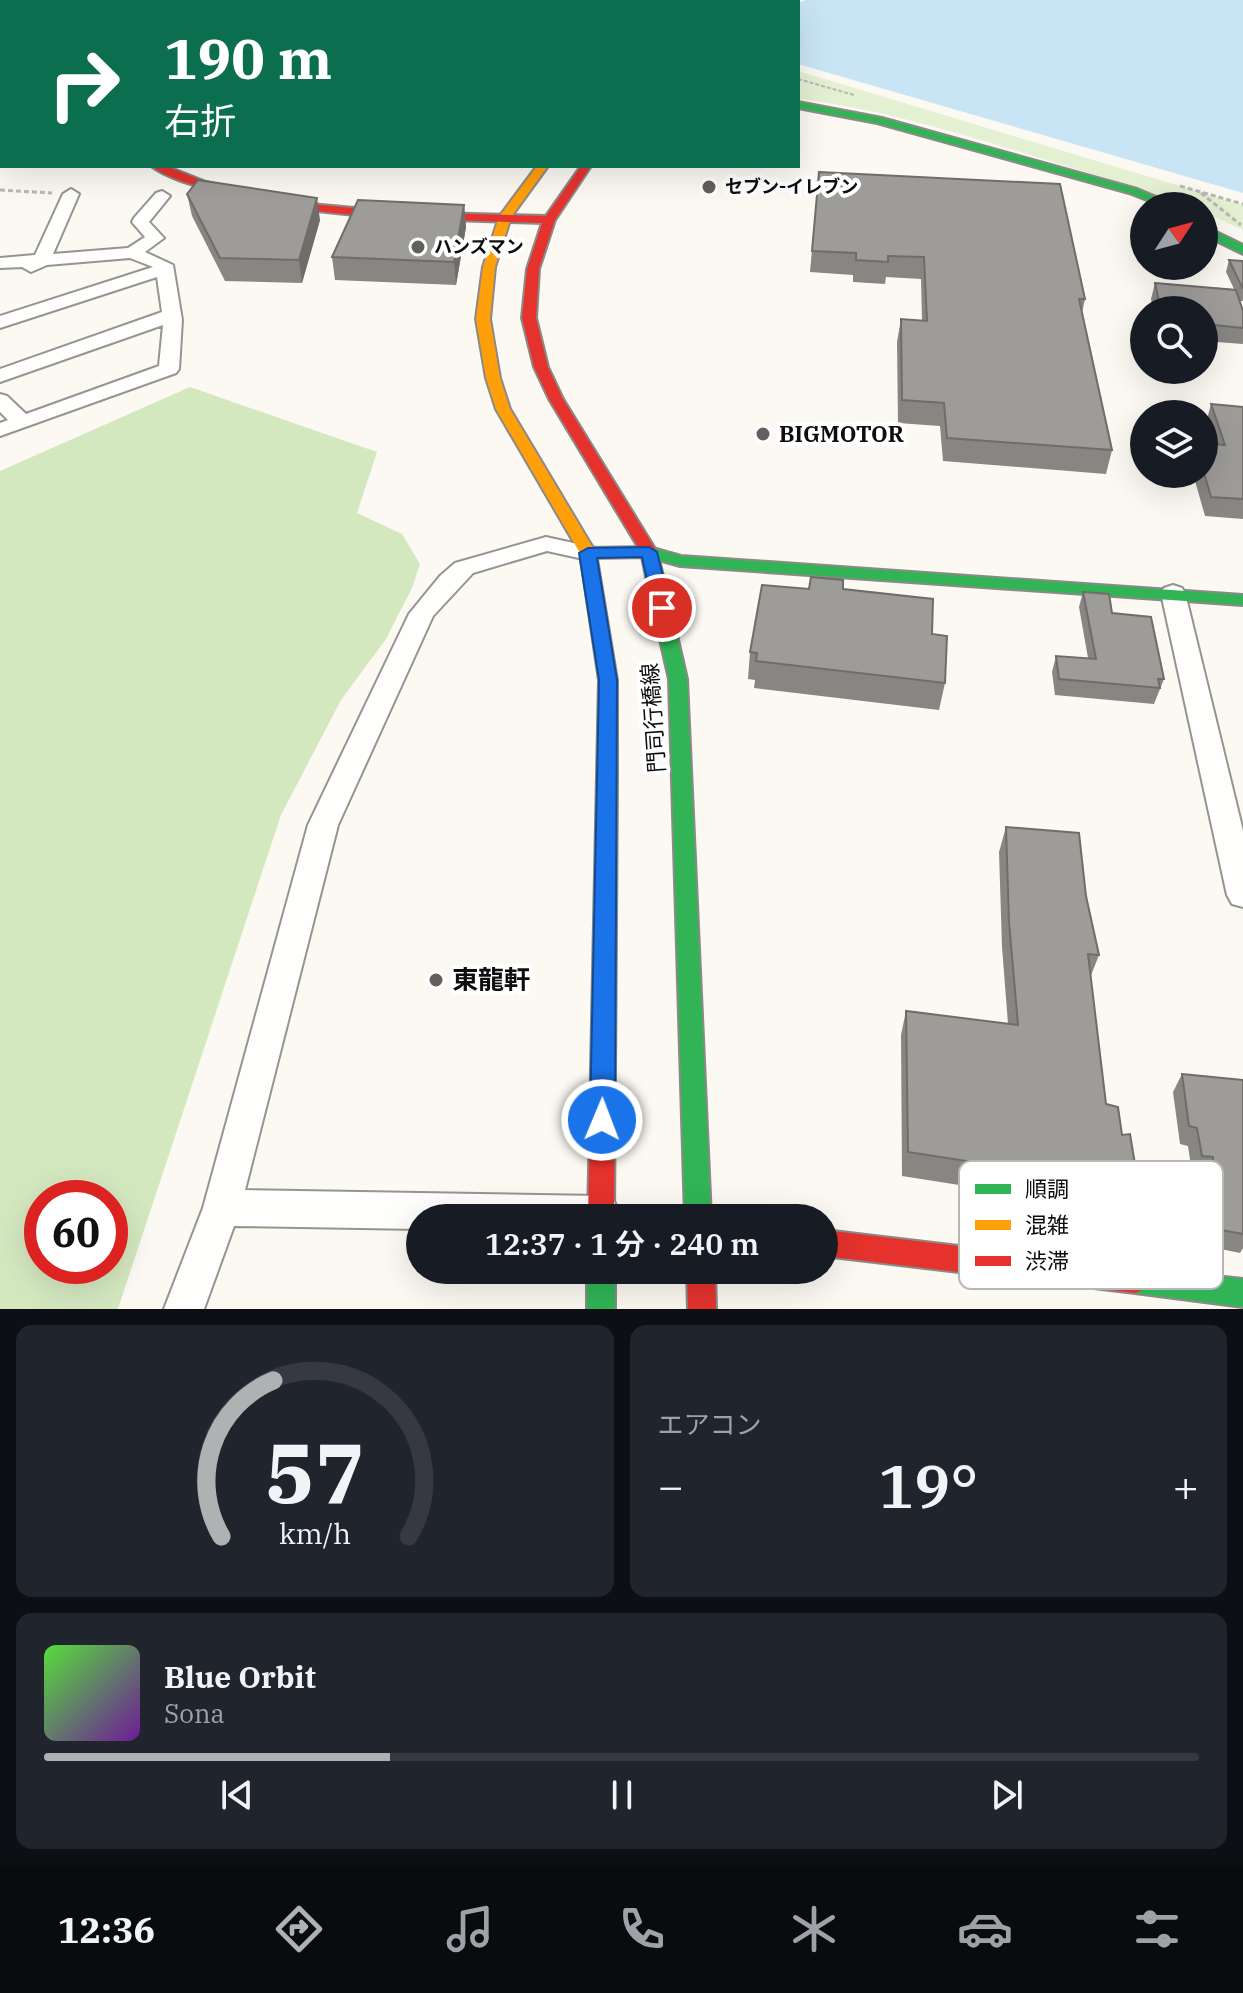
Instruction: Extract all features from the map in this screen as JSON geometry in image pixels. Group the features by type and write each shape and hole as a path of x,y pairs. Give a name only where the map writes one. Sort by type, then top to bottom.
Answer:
{"main road":[{"path":"800,105 878,120 1136,192"},
{"path":"800,111 871,124 1130,202"},
{"path":"161,168 221,191 283,202 549,220"},
{"name":"門司行橋線","path":"542,168 505,217 489,267 483,319 493,378 503,409 588,553 608,680 601,1204"},
{"name":"門司行橋線","path":"585,168 549,220 533,269 529,318 541,367 614,498 649,552 678,679 697,1204"},
{"path":"1218,224 1243,236"},
{"path":"1218,237 1243,250"},
{"path":"588,553 649,552 680,561 1243,600"},
{"path":"838,1245 959,1259"},
{"path":"601,1284 601,1309"},
{"path":"701,1284 702,1309"},
{"path":"1209,1289 1243,1293"}],"street":[{"path":"0,278 41,261 71,194"},
{"path":"132,253 155,238 140,222 162,196"},
{"path":"0,263 132,253 164,265 172,315 169,369 0,430"},
{"path":"0,322 164,269"},
{"path":"0,376 172,315"},
{"path":"0,400 22,422"},
{"path":"184,1309 222,1208 323,825 422,614 464,568 546,544 588,553"},
{"path":"1173,593 1243,895"},
{"path":"222,1208 406,1212"}],"path":[{"path":"0,190 71,194"},
{"path":"1200,191 1243,226"}],"green space":[{"path":"800,72 1200,192 1145,192 987,142 875,112 800,99"},
{"path":"1218,197 1243,205 1243,230 1218,218"},
{"path":"190,387 377,452 357,513 402,534 420,564 412,588 386,639 341,700 281,815 128,1279 128,1180 24,1180 24,1284 126,1284 118,1309 0,1309 0,471"}],"water":[{"path":"1243,0 1243,193 800,65 800,2"}],"building":[{"path":"819,172 1060,184 1085,299 1079,299 1112,450 947,438 944,403 902,400 901,319 927,321 924,257 888,256 888,262 856,260 856,253 812,251"},
{"path":"198,180 317,198 299,260 220,258 187,194"},
{"path":"358,200 464,205 454,262 332,257"},
{"path":"1229,260 1243,261 1243,289"},
{"path":"1155,283 1236,290 1243,311 1243,328 1218,325 1218,296 1158,296"},
{"path":"1218,405 1243,407 1243,499 1211,497 1208,488 1218,488 1218,444 1225,445 1218,424"},
{"path":"811,577 843,580 843,589 933,599 932,634 947,636 945,683 756,661 757,653 750,652 762,585 809,589"},
{"path":"1083,592 1109,594 1112,613 1151,617 1164,679 1158,679 1160,688 1059,679 1056,656 1096,659"},
{"path":"1006,827 1079,833 1086,896 1099,955 1088,954 1106,1104 1118,1107 1122,1135 1130,1134 1134,1161 966,1161 908,1152 906,1011 1018,1025 1009,922"},
{"path":"1182,1074 1243,1080 1243,1234 1223,1230 1223,1161 1202,1156 1197,1128 1189,1126"}],"traffic: fast":[{"path":"800,105 878,120 1136,192"},
{"path":"1218,237 1243,250"},
{"path":"588,553 649,552 680,561 1243,600"},
{"path":"659,596 678,679 697,1204"},
{"path":"601,1284 601,1309"},
{"path":"1210,1289 1243,1293"}],"traffic: slow":[{"path":"542,168 505,217 489,267 483,319 493,378 503,409 588,553 608,680 607,776"}],"traffic: jam":[{"path":"161,168 202,184 299,206 399,215 549,220"},
{"path":"585,168 549,220 533,269 529,318 541,367 556,399 649,552 659,596"},
{"path":"601,1204 607,776"},
{"path":"838,1245 959,1259"},
{"path":"701,1284 702,1309"}],"place":[{"name":"セブン-イレブン","path":"709,187"},
{"name":"ハンズマン","path":"418,247"},
{"name":"BIGMOTOR","path":"763,434"},
{"name":"東龍軒","path":"436,980"}],"route":[{"path":"602,1120 608,680 588,553 649,552 662,608"}]}
